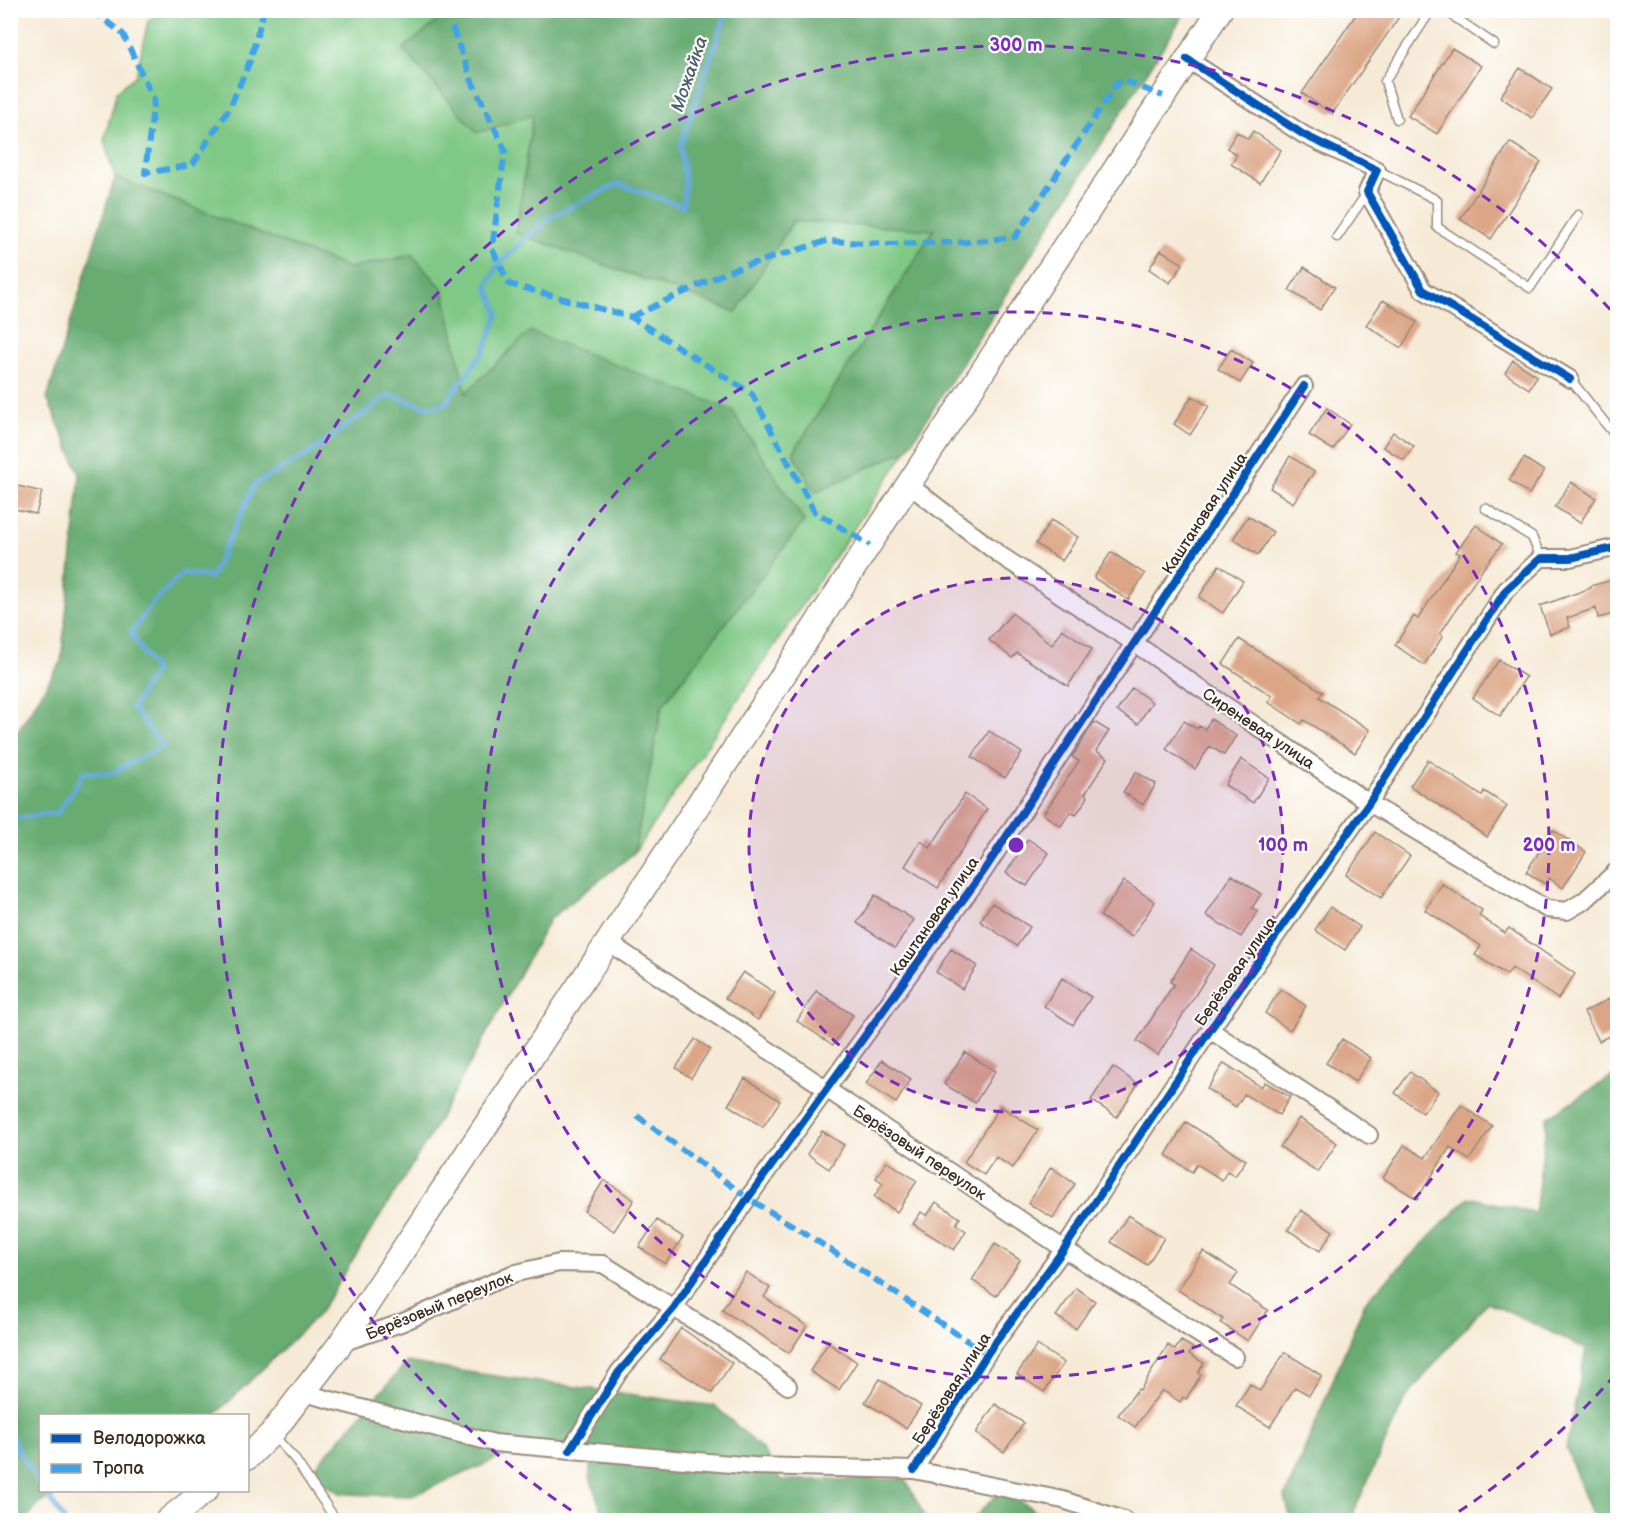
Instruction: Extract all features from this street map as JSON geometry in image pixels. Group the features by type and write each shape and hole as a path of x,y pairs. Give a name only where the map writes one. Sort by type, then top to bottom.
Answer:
{"main road":[{"path":"249,1456 272,1433 304,1394 341,1343 608,942 1220,10"},
{"path":"168,1521 205,1492"}],"street":[{"path":"1187,59 1304,135 1377,170 1367,192 1423,291 1570,379"},
{"name":"Каштановая улица","path":"570,1450 620,1371 674,1308 748,1198 982,872 1304,386"},
{"name":"Сиреневая улица","path":"909,485 1000,555 1369,803 1547,909 1567,910 1584,901 1617,870"},
{"path":"1541,558 1570,558 1617,548"},
{"name":"Берёзовая улица","path":"914,1470 987,1354 1064,1249 1210,1030 1369,803 1506,590 1541,558"},
{"name":"Берёзовый переулок","path":"608,942 1064,1249 1234,1357"},
{"path":"1210,1030 1369,1135"},
{"name":"Берёзовый переулок","path":"341,1343 401,1323 512,1274 560,1263 603,1264 720,1337 788,1386"},
{"path":"304,1394 494,1443 753,1466 914,1470 1063,1500 1124,1521"}],"lane":[{"path":"1397,119 1385,81 1431,10"},
{"path":"1444,10 1494,44"},
{"path":"1377,170 1437,200 1437,227 1530,288 1578,215"},
{"path":"1337,237 1367,192"},
{"path":"1570,379 1617,439"},
{"path":"1485,508 1532,537 1541,558"},
{"path":"272,1433 294,1458 336,1521"}],"green space":[{"path":"162,11 450,11 403,49 533,115 516,232 736,312 793,221 934,229 793,453 815,492 907,450 634,853 662,706 804,521 466,393 443,289 412,255 349,268 115,177 104,141 117,91 136,75 148,21"},
{"path":"450,11 1186,11 907,450 815,492 793,453 934,230 793,221 736,312 516,233 533,115 477,133 403,49"},
{"path":"115,177 349,268 412,255 443,289 466,393 530,331 732,410 804,521 662,706 634,853 550,919 427,1141 319,1314 216,1414 39,1414 39,1492 62,1492 40,1503 25,1520 11,1520 11,742 61,662 80,474 47,398"},
{"path":"1617,1073 1617,1520 1594,1520 1566,1448 1586,1349 1487,1302 1405,1399 1354,1511 1357,1520 1291,1520 1285,1497 1365,1302 1469,1197 1535,1213 1547,1118"},
{"path":"407,1362 715,1406 762,1449 781,1480 905,1479 927,1520 604,1520 590,1477 590,1463 504,1456 412,1496 342,1494 309,1474"},
{"path":"1002,1489 1049,1520 972,1520"}],"building":[{"path":"1359,10 1390,10 1399,17 1332,114 1302,93"},
{"path":"1452,48 1481,66 1437,134 1408,116"},
{"path":"1520,68 1552,89 1532,118 1500,97"},
{"path":"1253,131 1281,150 1260,183 1231,164 1237,155 1227,148 1237,132 1248,139"},
{"path":"1510,142 1541,162 1491,239 1460,219"},
{"path":"1161,250 1183,264 1170,283 1149,269"},
{"path":"1304,267 1335,287 1320,310 1289,290"},
{"path":"1383,300 1417,322 1401,348 1366,325"},
{"path":"1231,349 1253,363 1240,383 1218,369"},
{"path":"1513,360 1537,376 1529,389 1505,373"},
{"path":"1192,396 1209,406 1190,435 1174,424"},
{"path":"1327,408 1350,424 1333,450 1309,435"},
{"path":"1393,432 1414,446 1404,460 1383,447"},
{"path":"1290,456 1314,472 1293,503 1270,488"},
{"path":"1524,458 1544,471 1529,494 1509,480"},
{"path":"1571,482 1596,498 1580,523 1555,507"},
{"path":"10,484 42,492 36,514 10,508"},
{"path":"1248,516 1273,532 1258,555 1233,539"},
{"path":"1051,520 1078,537 1062,561 1036,544"},
{"path":"1476,525 1502,544 1440,634 1443,636 1424,665 1395,645 1414,616 1418,619 1460,554 1456,552"},
{"path":"1111,552 1145,574 1128,600 1094,578"},
{"path":"1219,565 1243,581 1223,613 1199,597"},
{"path":"1617,579 1617,613 1598,618 1596,608 1567,618 1570,627 1550,634 1540,606 1591,588 1590,586"},
{"path":"1012,613 1052,645 1062,629 1092,649 1068,686 1017,653 1012,658 989,640"},
{"path":"1239,639 1323,692 1319,697 1370,730 1355,753 1304,720 1301,724 1268,702 1272,696 1223,664"},
{"path":"1499,660 1526,677 1500,716 1473,698"},
{"path":"1132,688 1152,702 1138,724 1117,711"},
{"path":"1211,719 1236,736 1224,755 1210,746 1195,769 1166,749 1184,721 1197,729 1199,726 1205,729"},
{"path":"1094,722 1109,731 1096,751 1108,758 1085,794 1088,797 1076,815 1070,812 1061,826 1043,814 1079,761 1072,757"},
{"path":"989,731 1022,753 1005,778 972,757"},
{"path":"1241,759 1269,778 1253,803 1225,785"},
{"path":"1428,760 1482,796 1484,791 1507,806 1487,837 1410,786"},
{"path":"1136,772 1156,784 1143,805 1123,792"},
{"path":"965,794 987,809 938,888 905,866 921,841 930,848"},
{"path":"1553,830 1586,852 1563,888 1549,878 1545,884 1526,872"},
{"path":"1375,832 1410,856 1381,898 1346,875"},
{"path":"1028,839 1049,853 1027,886 1006,873"},
{"path":"1232,875 1261,894 1252,908 1258,911 1241,937 1206,915"},
{"path":"1124,881 1155,902 1132,937 1100,916"},
{"path":"1442,884 1482,910 1479,916 1505,933 1509,928 1575,974 1558,999 1512,968 1507,975 1475,955 1481,946 1425,910"},
{"path":"875,895 914,920 895,948 857,923"},
{"path":"992,903 1030,927 1017,946 980,921"},
{"path":"1330,907 1360,927 1345,950 1315,930"},
{"path":"951,949 977,966 962,989 936,972"},
{"path":"1191,949 1214,965 1158,1055 1137,1041 1174,984 1170,982"},
{"path":"743,972 775,993 758,1020 725,998"},
{"path":"1062,978 1091,997 1073,1025 1044,1006"},
{"path":"1281,989 1306,1006 1290,1030 1265,1013"},
{"path":"816,991 853,1015 833,1045 797,1021"},
{"path":"1617,995 1617,1032 1599,1041 1584,1012"},
{"path":"695,1039 710,1049 691,1078 676,1068"},
{"path":"1342,1039 1371,1058 1355,1082 1326,1063"},
{"path":"965,1052 995,1071 975,1103 944,1084"},
{"path":"882,1060 911,1079 896,1103 866,1084"},
{"path":"1224,1063 1261,1087 1265,1082 1290,1097 1279,1115 1244,1094 1236,1107 1207,1089"},
{"path":"1113,1067 1138,1084 1117,1117 1091,1100"},
{"path":"1410,1072 1438,1092 1423,1113 1395,1093"},
{"path":"745,1078 780,1101 763,1127 728,1105"},
{"path":"1461,1105 1492,1126 1469,1160 1450,1147 1417,1199 1383,1178 1404,1145 1425,1158"},
{"path":"1000,1106 1038,1130 1013,1168 996,1157 984,1175 964,1162"},
{"path":"1299,1118 1337,1143 1318,1172 1280,1147"},
{"path":"1186,1122 1246,1160 1235,1176 1227,1171 1222,1180 1197,1164 1192,1172 1166,1155"},
{"path":"822,1131 844,1145 829,1169 807,1154"},
{"path":"887,1161 917,1181 897,1212 874,1197 883,1183 876,1178"},
{"path":"1051,1167 1075,1184 1053,1218 1028,1203"},
{"path":"604,1180 634,1200 614,1231 584,1211"},
{"path":"936,1202 960,1218 956,1224 966,1231 954,1250 913,1224 921,1212 927,1216"},
{"path":"1301,1210 1333,1231 1320,1251 1288,1230"},
{"path":"1128,1215 1164,1238 1147,1265 1111,1242"},
{"path":"657,1220 683,1237 665,1264 639,1247"},
{"path":"995,1244 1020,1260 996,1296 972,1280"},
{"path":"1203,1251 1238,1273 1230,1285 1268,1310 1248,1341 1221,1323 1223,1319 1178,1290"},
{"path":"746,1272 770,1288 764,1297 807,1326 789,1353 722,1310"},
{"path":"1076,1288 1095,1301 1076,1329 1056,1316"},
{"path":"681,1328 732,1363 712,1393 660,1359"},
{"path":"1181,1341 1193,1348 1189,1354 1204,1363 1198,1373 1201,1375 1186,1399 1183,1397 1180,1402 1162,1390 1135,1427 1118,1415 1138,1389 1140,1390 1168,1345 1175,1350"},
{"path":"828,1343 857,1362 839,1390 810,1371"},
{"path":"1037,1345 1064,1363 1044,1392 1017,1374"},
{"path":"1285,1352 1322,1376 1309,1395 1295,1387 1270,1427 1236,1406 1250,1384 1260,1391"},
{"path":"880,1379 921,1406 906,1428 865,1402"},
{"path":"995,1404 1024,1423 1004,1452 976,1433"}],"waterway":[{"name":"Можайка","path":"10,819 58,813 84,772 109,774 163,746 132,708 155,671 131,633 153,603 183,573 211,577 255,484 311,452 389,395 427,407 445,404 485,349 498,313 487,286 499,264 548,218 618,184 683,206 685,181 680,147 727,10"},
{"path":"10,1432 20,1454 39,1483"},
{"path":"45,1492 64,1520"}],"marked path":[{"path":"92,10 123,34 154,100 145,173 192,165 229,109 250,61 264,10"},
{"path":"446,10 471,79 505,150 492,249 509,284 631,317 752,394 814,511 870,545"},
{"path":"631,317 731,270 827,241 888,244 967,242 1015,237 1120,79 1163,96"},
{"path":"637,1116 748,1198 808,1235 987,1354"}],"cycle path":[{"path":"1187,59 1304,135 1377,170 1367,192 1423,290 1570,379"},
{"path":"570,1450 619,1372 674,1308 748,1198 983,872 1304,386"},
{"path":"914,1470 987,1354 1064,1249 1210,1030 1369,803 1506,590 1541,558 1570,558 1618,547"}]}
